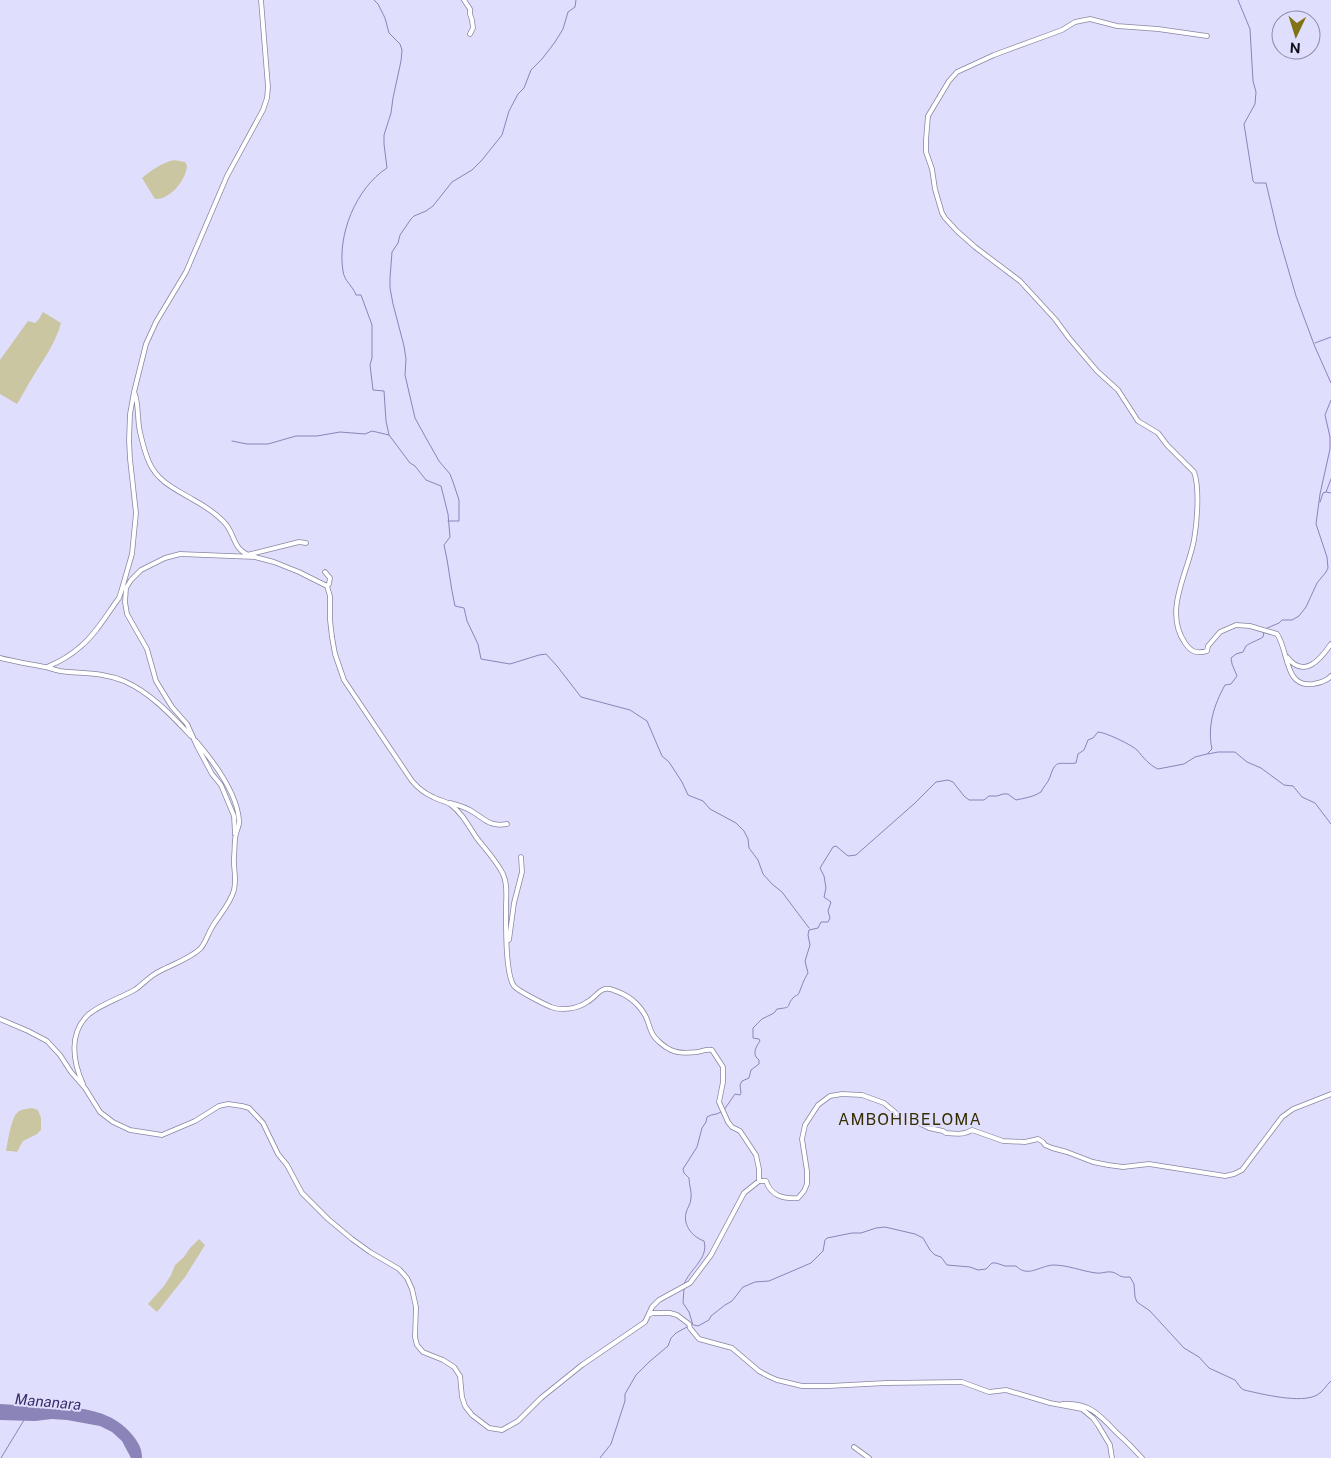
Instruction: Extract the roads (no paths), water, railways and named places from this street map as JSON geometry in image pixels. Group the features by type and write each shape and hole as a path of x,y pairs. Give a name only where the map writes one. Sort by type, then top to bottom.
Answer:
{"street":[{"path":"47,667 62,660 81,647 119,598 121,592 132,554 136,513 129,440 130,414 134,392 146,344 156,322 186,272 227,176 260,116 267,98 268,87 261,0"},
{"path":"464,0 470,9 472,20 470,34"},
{"path":"1207,36 1158,29 1117,26 1090,19 1075,22 1062,30 994,55 958,72 949,81 928,116 926,152 932,169 935,189 945,218 975,247 1020,282 1055,319 1097,371 1118,390 1138,420 1158,433 1167,445 1194,472 1197,498 1194,540 1179,590 1177,604 1178,631 1189,648 1193,652 1207,651 1208,646 1220,632 1233,626 1250,626 1278,634 1287,657 1290,672 1303,684 1317,683 1331,676"},
{"path":"134,392 138,406 140,432 148,461 153,470 166,483 207,508 225,522 232,532 235,544 247,554 274,562 327,586 330,596 330,620 335,654 344,680 419,789 433,798 463,806 490,824 507,824"},
{"path":"247,554 299,542 306,543"},
{"path":"194,738 187,724 172,707 156,681 147,650 127,614 125,602 126,588 130,580 140,570 165,558 180,554 255,557"},
{"path":"325,572 330,578 327,586"},
{"path":"121,592 126,588"},
{"path":"1287,657 1292,663 1300,667 1309,666 1319,660 1331,644"},
{"path":"0,658 63,671 110,676 124,681 146,694 162,706 194,738 213,761 238,810 240,822 236,834 234,890 231,899 210,930 201,948 89,1015 82,1024 74,1045 74,1058 77,1071 85,1088 100,1112 113,1122 130,1130 162,1135 176,1130 219,1106 228,1104 249,1108 262,1123 302,1193 328,1219 352,1239 399,1269 407,1278 412,1289 416,1307 415,1337 417,1345 423,1352 443,1360 454,1367 460,1376 465,1406 472,1415 489,1428 502,1430 511,1426 582,1365 645,1322 652,1307 659,1300 685,1286 711,1254 744,1193 759,1181 766,1181 769,1189 775,1194 786,1198 798,1198 807,1184 802,1139 806,1125 818,1105 830,1096 842,1094 862,1095 884,1103 903,1119 915,1121 946,1133 963,1134 972,1130 1003,1141 1025,1142 1038,1139 1052,1148 1108,1165 1123,1167 1149,1164 1225,1176 1242,1170 1282,1117 1293,1109 1331,1094"},
{"path":"62,660 60,665 63,671"},
{"path":"449,803 465,819 496,862 503,875 506,885 506,933 508,945"},
{"path":"521,857 522,872 514,903 508,945 510,978 515,987 541,1002 565,1009 588,1002 605,988 612,990 627,997 638,1006 646,1017 652,1034 671,1051 682,1053 712,1050 723,1068 723,1082 719,1102 728,1122 732,1127 740,1130 756,1155 759,1181"},
{"path":"0,1019 47,1041 85,1088"},
{"path":"649,1315 654,1313 670,1313 683,1319 699,1339 732,1348 759,1371 768,1376 802,1386 962,1382 989,1392 1006,1390 1082,1409 1093,1418 1110,1445 1112,1458"},
{"path":"1057,1404 1073,1403 1097,1412 1142,1458"},
{"path":"854,1447 869,1458"}],"waterway":[{"path":"374,0 385,18 389,33 400,44 402,50 401,61 391,113 384,135 387,168 366,187 351,213 346,228 342,257 345,278 356,295 361,295 372,325 372,358 370,365 373,390 384,391 389,435"},
{"path":"448,521 459,521 459,500 450,474 439,461 415,418 405,375 406,359 404,346 390,288 392,252 398,243 400,235 411,219 433,206 452,182 472,170 502,135 509,111 518,94 524,88 531,70 555,42 563,29 568,12 575,7 576,0"},
{"path":"1238,0 1250,29 1253,81 1256,92 1255,104 1244,124 1253,181 1255,183 1266,183 1296,296 1331,383"},
{"path":"1315,343 1331,337"},
{"path":"1265,629 1282,620 1292,620 1299,616 1306,607 1317,583 1328,568 1327,557 1316,524 1320,494 1330,449 1330,437 1325,415 1331,400"},
{"path":"232,441 247,444 268,444 296,436 317,436 340,432 365,434 372,431 389,435 410,463 415,466 426,480 441,486 448,514 450,537 444,545 455,606 464,608 467,621 478,644 481,659 510,664 546,654 581,697 630,710 647,721 662,756 669,762 688,795 703,801 710,809 736,823 744,831 748,839 749,848 758,860 763,874 782,892 809,928"},
{"path":"1326,492 1331,479"},
{"path":"1320,502 1323,493 1331,493"},
{"path":"724,1110 735,1094 740,1095 742,1081 749,1078 751,1070 759,1064 755,1051 760,1041 753,1038 753,1028 777,1009 786,1008 798,994 808,973 805,961 810,945 809,930 818,928 821,922 828,922 830,918 828,911 831,902 824,897 826,888 824,876 820,868 833,847 836,846 848,856 856,855 936,782 948,780 953,782 969,800 984,800 989,796 1003,794 1008,794 1016,800 1035,795 1041,792 1054,767 1062,763 1076,763 1078,754 1084,750 1088,740 1093,738 1098,732 1112,736 1130,745 1158,769 1184,764 1195,757 1207,754 1212,749 1210,732 1212,716 1218,700 1225,685 1231,684 1237,676 1231,658 1243,652 1247,645 1263,637 1264,632"},
{"path":"1208,754 1235,752 1247,762 1261,768 1284,785 1293,786 1302,797 1315,803 1331,824"},
{"path":"684,1284 704,1253 705,1247 704,1241 696,1237 687,1227 685,1218 691,1193 689,1178 683,1169 697,1147 707,1117 721,1112"},
{"path":"694,1325 698,1326 709,1320 711,1316 732,1301 743,1287 755,1282 769,1281 811,1263 823,1251 827,1238 885,1227 915,1234 923,1238 930,1250 935,1255 941,1257 947,1265 970,1267 978,1270 986,1269 992,1263 996,1263 1005,1266 1016,1266 1025,1271 1059,1265 1096,1273 1112,1272 1130,1277 1134,1284 1137,1302 1150,1311 1184,1348 1199,1357 1209,1368 1235,1380 1244,1390 1301,1399 1317,1395 1331,1381"},
{"path":"684,1288 683,1303 689,1312 693,1325"},
{"path":"600,1458 611,1444 625,1401 625,1394 636,1375 668,1346 671,1338 676,1333 687,1327"},
{"path":"1,1458 24,1420"}],"district":[{"name":"AMBOHIBELOMA","path":"910,1119"}],"water label":[{"name":"Mananara","path":"48,1402"}]}
